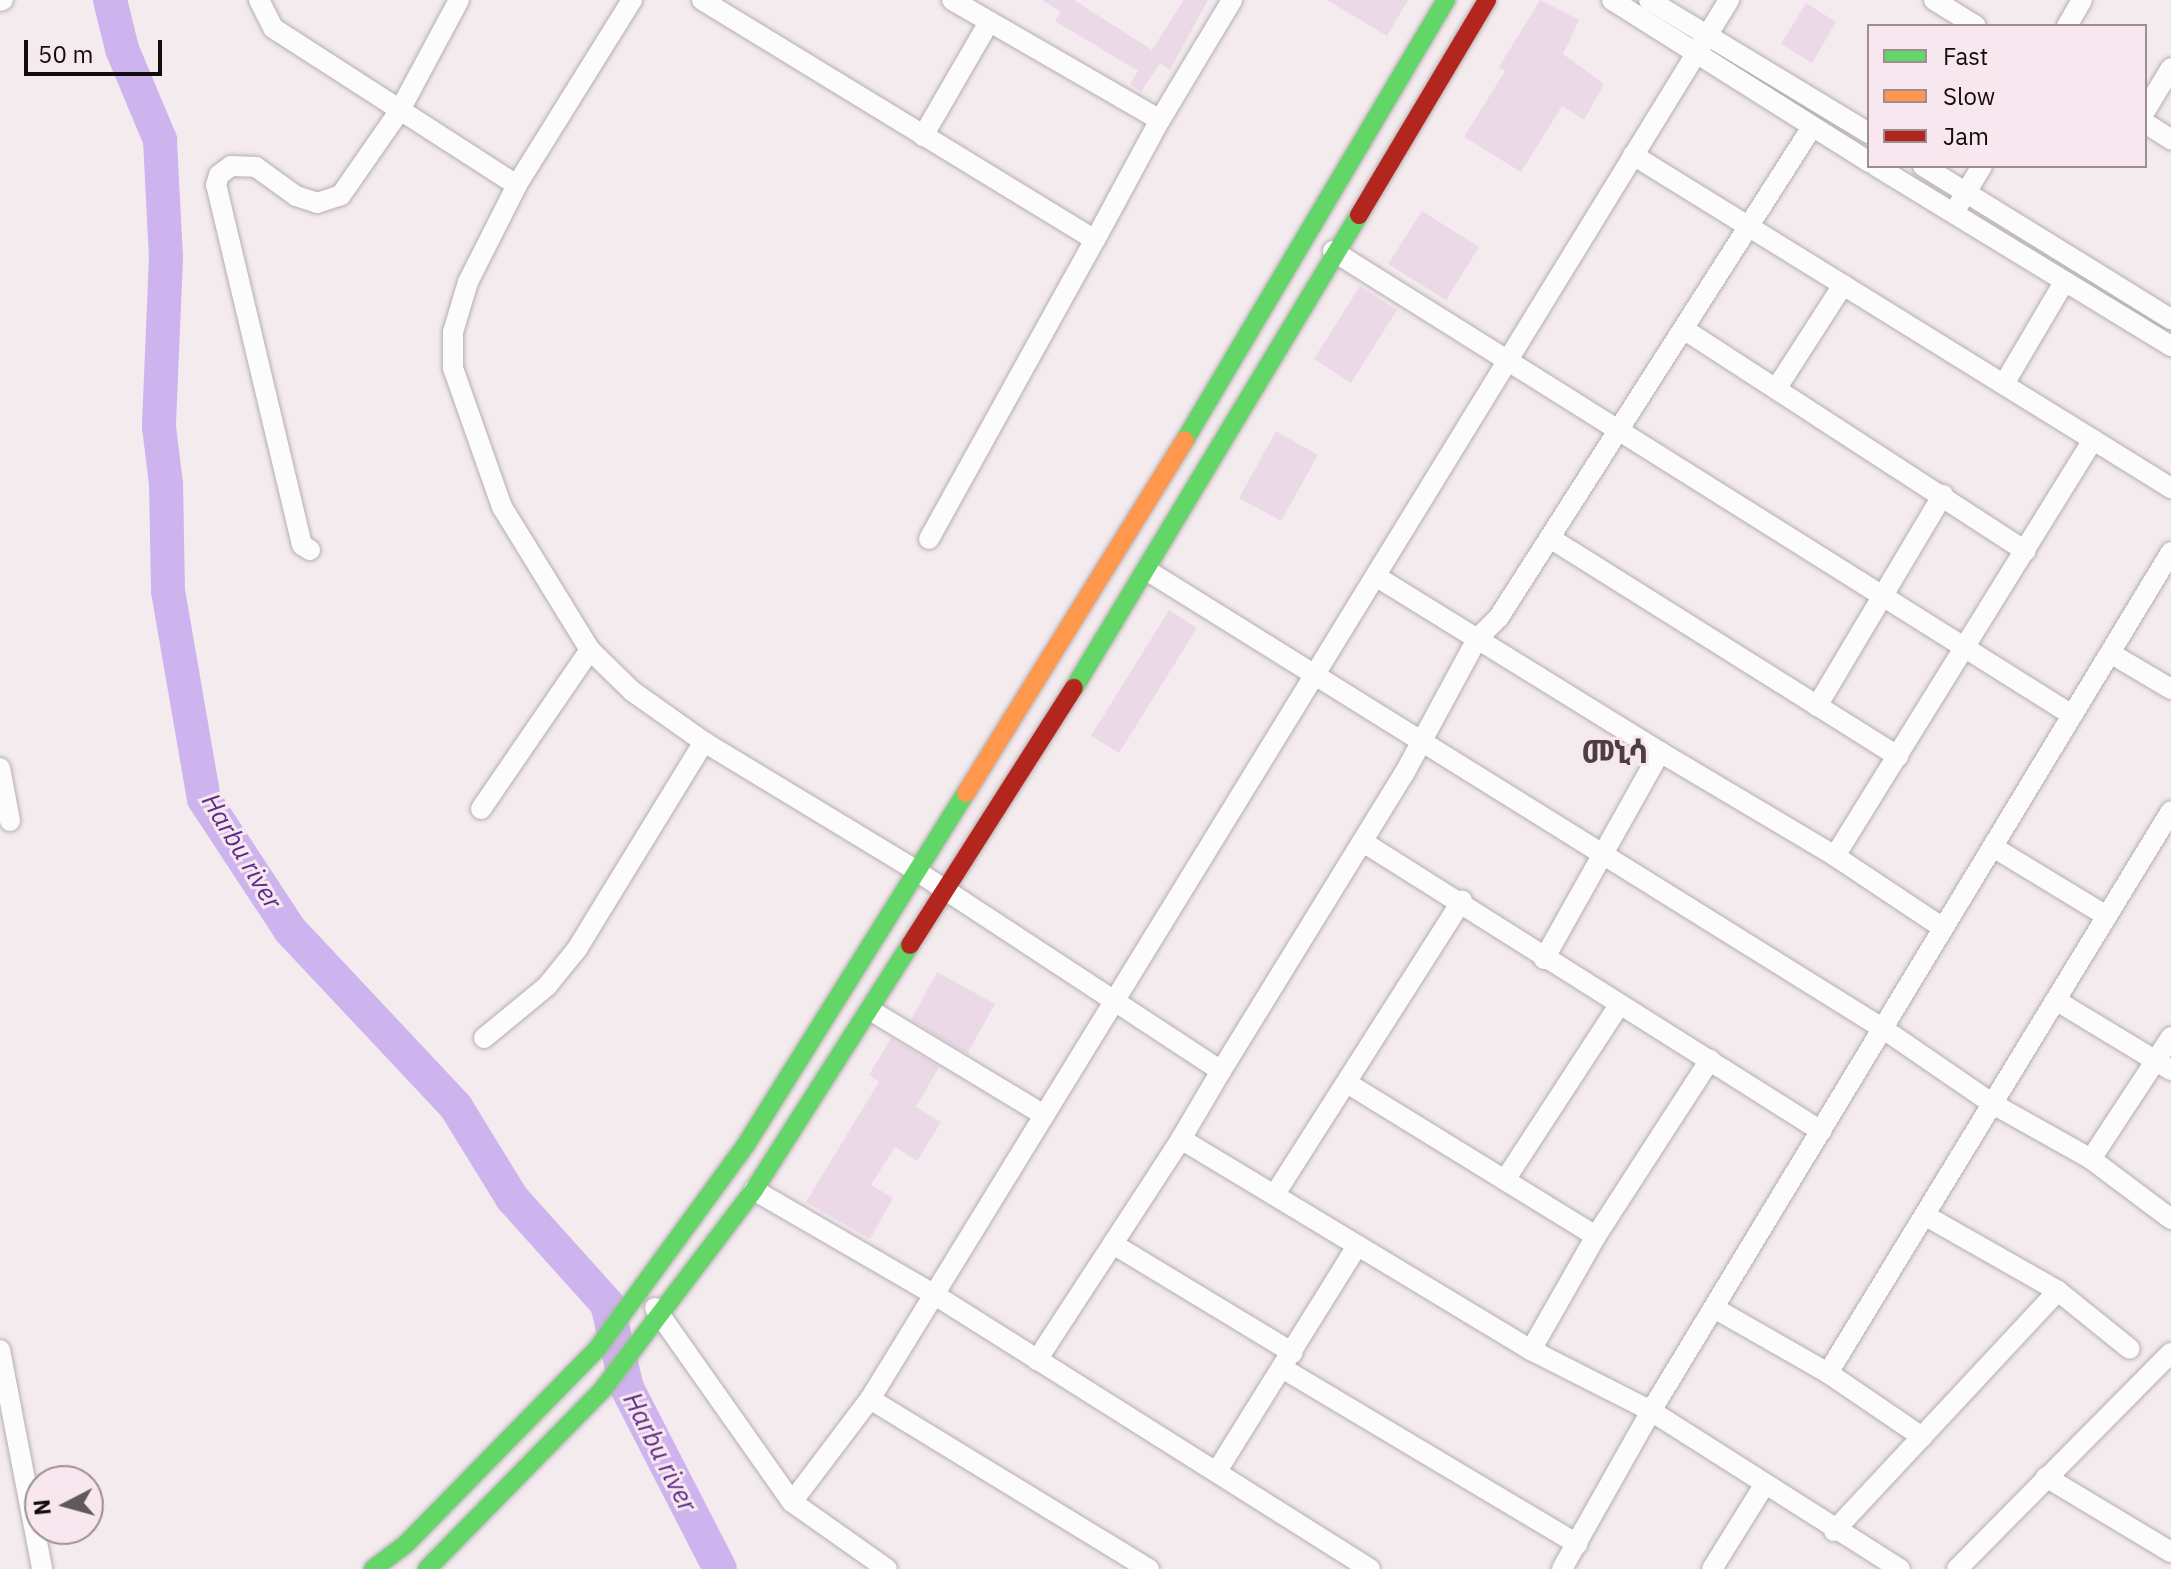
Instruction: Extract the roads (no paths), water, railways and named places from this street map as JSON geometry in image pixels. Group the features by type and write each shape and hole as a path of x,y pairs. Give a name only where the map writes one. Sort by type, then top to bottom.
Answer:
{"main road":[{"path":"373,1569 406,1544 597,1349 625,1317 747,1143 1151,496 1446,0"},
{"path":"427,1569 603,1389 754,1190 947,893 1148,571 1333,251 1487,0"}],"street":[{"path":"259,0 273,28 517,185"},
{"path":"310,550 302,545 216,185 219,175 231,166 256,167 296,196 317,203 341,195 400,110 459,0"},
{"path":"632,0 517,185 468,282 453,332 453,368 502,507 590,650 632,691 704,742 915,870 1221,1071"},
{"path":"702,0 1095,240"},
{"path":"952,0 1160,120"},
{"path":"929,539 1160,120 1232,0"},
{"path":"1612,0 1693,55 1867,161"},
{"path":"1649,0 1867,132"},
{"path":"792,1502 870,1399 935,1295 1113,1002 1317,677 1505,359 1729,0"},
{"path":"1934,0 1973,24"},
{"path":"2068,24 2082,0"},
{"path":"923,136 989,22"},
{"path":"2147,108 2171,68"},
{"path":"2147,124 2171,139"},
{"path":"1037,1360 1181,1139 1363,842 1477,639 1499,617 1812,127"},
{"path":"1633,155 2171,488"},
{"path":"1879,168 2063,284 2171,346"},
{"path":"1926,168 2171,319"},
{"path":"1953,213 1981,168"},
{"path":"1333,251 1884,593 1964,649 2072,715"},
{"path":"2004,384 2063,284"},
{"path":"1776,389 1843,285"},
{"path":"1685,330 2025,551"},
{"path":"1835,856 2093,440"},
{"path":"1817,706 1943,495"},
{"path":"1550,538 1898,756"},
{"path":"1562,1569 1651,1411 2171,552"},
{"path":"1148,571 1882,1028 1993,1104 2091,1159 2171,1219"},
{"path":"1377,577 1835,856 1943,928"},
{"path":"481,809 590,650"},
{"path":"2110,653 2171,689"},
{"path":"484,1038 547,986 577,949 704,742"},
{"path":"1544,959 1660,752"},
{"path":"0,768 10,821"},
{"path":"1828,1373 2171,811"},
{"path":"1363,842 1462,900 1544,959 1821,1131"},
{"path":"1993,847 2105,915"},
{"path":"1275,1194 1462,900"},
{"path":"2057,1001 2164,1066"},
{"path":"1505,1180 1619,1005"},
{"path":"870,1010 1044,1115"},
{"path":"2091,1159 2164,1066 2171,1037"},
{"path":"1531,1350 1596,1236 1710,1060"},
{"path":"1347,1083 1596,1236"},
{"path":"1181,1139 1275,1194 1356,1248 1531,1350 1651,1411 1834,1531 1868,1561 1900,1569"},
{"path":"754,1190 935,1295 1370,1569"},
{"path":"1926,1216 2058,1291 2130,1349"},
{"path":"1113,1244 1288,1361 1577,1544"},
{"path":"1217,1471 1356,1248"},
{"path":"1834,1531 2058,1291"},
{"path":"641,1294 660,1312 792,1502 887,1569"},
{"path":"1714,1308 1828,1373 1922,1437"},
{"path":"1957,1569 2171,1353"},
{"path":"1,1358 10,1457 42,1569"},
{"path":"870,1399 1149,1569"},
{"path":"2046,1477 2171,1552"},
{"path":"1712,1569 1763,1487"}],"waterway":[{"name":"Harbu river","path":"110,0 122,49 160,140 166,257 159,427 166,484 168,591 204,799 290,930 456,1107 512,1198 607,1304 627,1388 720,1569"}],"district":[{"name":"መኒሳ","path":"1615,751"}]}
